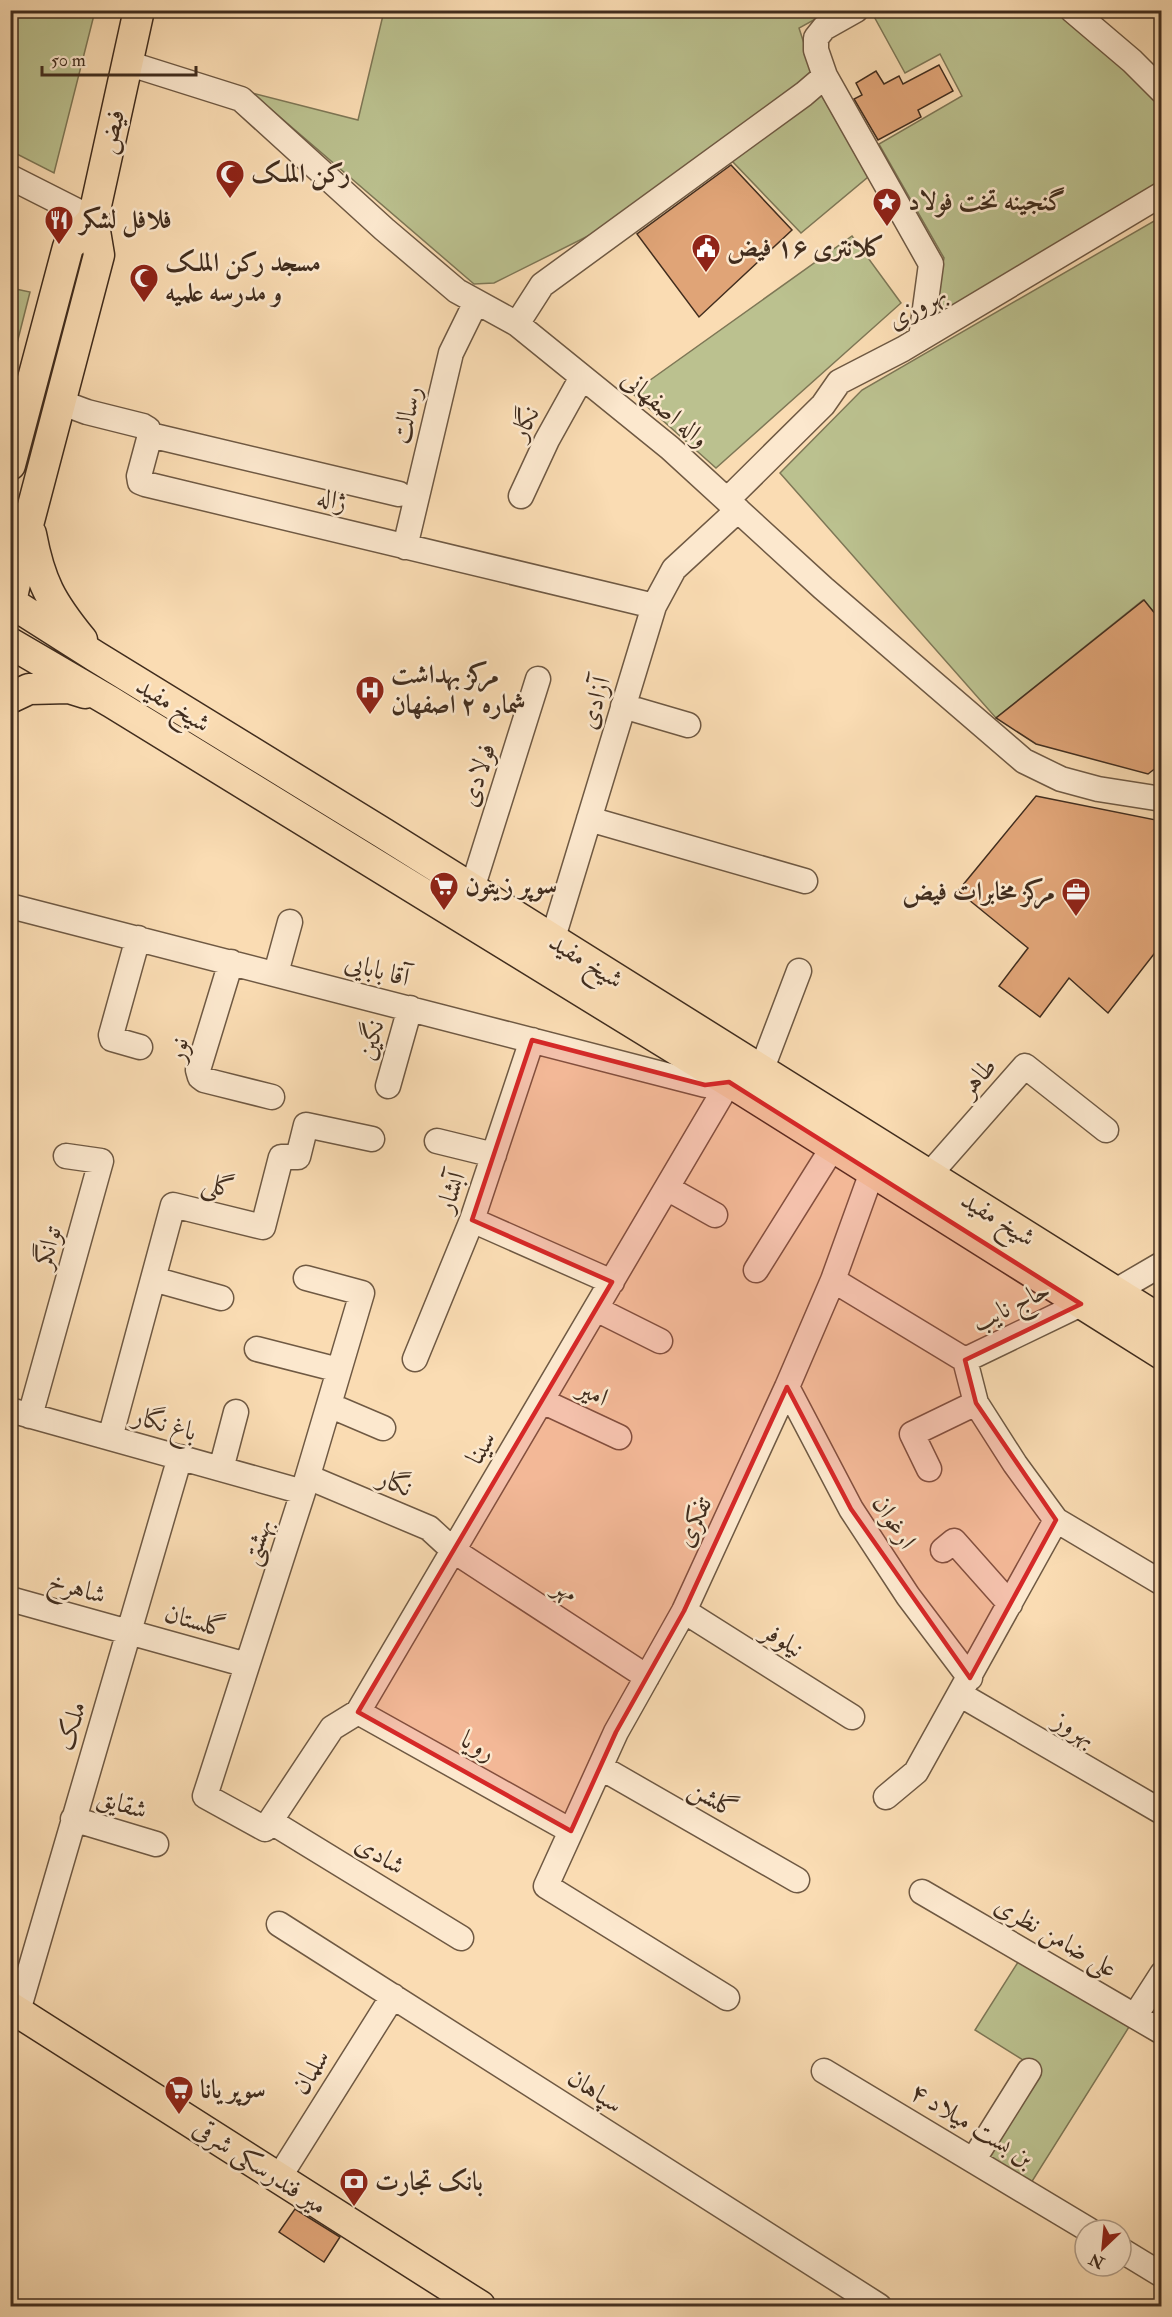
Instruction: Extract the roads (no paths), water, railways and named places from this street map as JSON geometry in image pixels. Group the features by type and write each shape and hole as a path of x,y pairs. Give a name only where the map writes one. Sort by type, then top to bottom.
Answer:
{"main road":[{"name":"فیض","path":"93,219 139,10"},
{"path":"11,604 29,521 99,255 93,219"},
{"path":"10,465 68,247 93,219"},
{"path":"29,521 38,567 47,591 64,619 95,656"},
{"name":"شیخ مفید","path":"11,604 392,839 1161,1321"},
{"name":"شیخ مفید","path":"10,644 111,702 729,1082 1161,1354"},
{"path":"10,698 28,689 69,688 111,702"},
{"path":"330,837 339,835 345,828 347,819 344,810"},
{"path":"377,865 372,856 374,845 382,839 392,839"},
{"name":"میر فندرسکی شرقی","path":"14,2009 480,2307"}],"street":[{"path":"856,10 825,28 816,38 816,50 825,76 931,264 921,338"},
{"path":"1071,10 1132,62 1161,91"},
{"name":"واله اصفهانی","path":"127,63 241,99 384,229 457,291 517,324 670,448 823,588 1024,761 1061,779 1098,789 1161,799"},
{"path":"517,324 542,285 804,94 825,76"},
{"path":"10,177 93,219"},
{"name":"بهروزی","path":"732,505 823,405 839,382 921,338 1161,194"},
{"name":"رسالت","path":"405,547 451,353 476,302"},
{"name":"نگار","path":"521,496 547,440 582,377"},
{"path":"60,402 87,412 143,426 148,429 150,435 399,494"},
{"name":"ژاله","path":"150,435 139,476 140,482 145,484 654,606"},
{"name":"آزادی","path":"552,941 654,606 674,568 732,505"},
{"name":"فولادی","path":"472,889 538,679"},
{"path":"623,706 688,724"},
{"path":"589,819 805,881"},
{"name":"آقا بابایی","path":"10,906 705,1085 729,1082"},
{"path":"276,973 290,922"},
{"path":"138,938 111,1035 112,1039 117,1042 140,1047"},
{"name":"نور","path":"231,962 198,1070 200,1077 204,1080 272,1096"},
{"path":"761,1071 799,971"},
{"name":"نگین","path":"388,1086 410,1008"},
{"name":"آبشار","path":"415,1359 472,1220 532,1040"},
{"name":"طاهر","path":"929,1175 1025,1066 1106,1130"},
{"name":"سینا","path":"267,1825 332,1728 358,1712 729,1082"},
{"name":"گلی","path":"110,1438 173,1205 263,1227 281,1157 298,1157 306,1125 372,1139"},
{"path":"437,1141 494,1155"},
{"path":"756,1270 833,1147"},
{"name":"توانگر","path":"20,1413 101,1161 66,1156"},
{"name":"تفکری","path":"727,1998 546,1886 616,1732 684,1611 787,1387 833,1281 872,1172"},
{"path":"667,1188 715,1215"},
{"path":"472,1220 612,1282"},
{"path":"1114,1292 1161,1264"},
{"name":"بهشتی","path":"267,1825 205,1796 305,1485 362,1293 306,1278"},
{"path":"153,1280 221,1298"},
{"path":"833,1281 965,1360 976,1403 1015,1464 1056,1520 1161,1583"},
{"name":"حاج نایب","path":"965,1360 1081,1304"},
{"path":"596,1309 660,1341"},
{"path":"257,1349 339,1370"},
{"name":"ارغوان","path":"787,1387 851,1509 965,1686"},
{"name":"امیر","path":"542,1401 620,1437"},
{"path":"929,1469 912,1434 976,1403"},
{"path":"329,1406 382,1428"},
{"path":"221,1469 236,1412"},
{"name":"باغ نگار","path":"20,1413 221,1469 305,1485"},
{"name":"ملک","path":"14,2009 180,1457"},
{"name":"نگار","path":"305,1485 429,1528 454,1551"},
{"path":"886,1797 916,1772 1056,1520"},
{"path":"943,1550 954,1541 1010,1604"},
{"name":"مهر","path":"454,1551 647,1677"},
{"name":"شاهرخ","path":"10,1599 129,1632"},
{"name":"نیلوفر","path":"684,1611 852,1717"},
{"name":"گلستان","path":"129,1632 247,1665"},
{"name":"بهروز","path":"965,1686 1161,1812"},
{"name":"رویا","path":"358,1712 571,1831"},
{"name":"گلشن","path":"600,1767 797,1880"},
{"name":"شقایق","path":"73,1819 156,1844"},
{"name":"شادی","path":"267,1825 461,1938"},
{"name":"علی ضامن نظری","path":"922,1892 1161,2032"},
{"name":"سپاهان","path":"279,1924 879,2307"},
{"path":"1135,2016 1161,1974"},
{"name":"سلمان","path":"278,2179 393,1996"},
{"name":"بن بست میلاد ۴","path":"824,2071 1073,2220"},
{"path":"974,2159 1029,2071"},
{"path":"1133,2258 1161,2275"}],"place":[{"name":"رکن الملک","path":"230,200"},
{"name":"گنجینه تخت فولاد","path":"887,228"},
{"name":"فلافل لشکر","path":"59,246"},
{"name":"کلانتری ۱۶ فیض","path":"706,274"},
{"name":"مسجد رکن الملک و مدرسه علمیه","path":"144,304"},
{"name":"مرکز بهداشت شماره ۲ اصفهان","path":"370,716"},
{"name":"سوپر زیتون","path":"444,912"},
{"name":"مرکز مخابرات فیض","path":"1076,918"},
{"name":"سوپر یانا","path":"179,2116"},
{"name":"بانک تجارت","path":"354,2208"}]}
